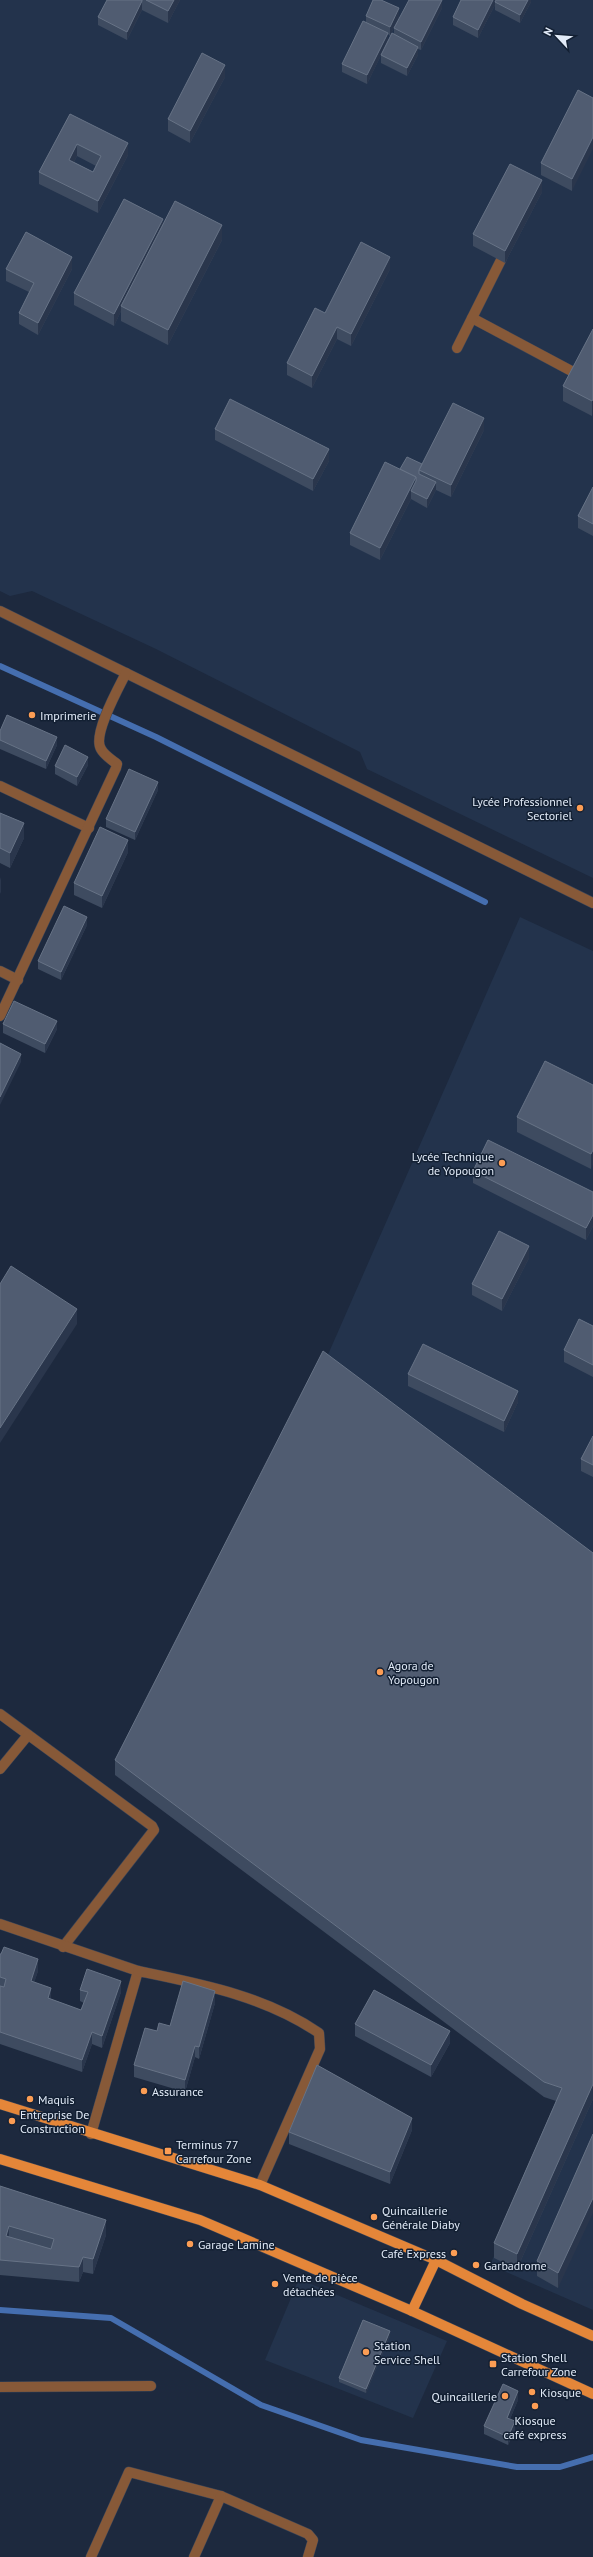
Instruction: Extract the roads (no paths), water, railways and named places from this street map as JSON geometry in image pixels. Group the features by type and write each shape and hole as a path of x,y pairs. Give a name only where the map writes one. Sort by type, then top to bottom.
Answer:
{"main road":[{"path":"0,2104 91,2134 260,2185 436,2260 522,2304 593,2336"},
{"path":"0,2160 200,2220 412,2311 593,2394"},
{"path":"412,2311 436,2260"}],"street":[{"path":"458,348 501,260"},
{"path":"472,318 577,374"},
{"path":"0,611 593,903"},
{"path":"0,1016 117,766 101,749 103,722 126,673"},
{"path":"0,786 89,828"},
{"path":"0,971 18,980"},
{"path":"0,1714 152,1826 154,1830 63,1947"},
{"path":"0,1769 28,1735"},
{"path":"0,1924 63,1947 138,1971 220,1988 289,2015 319,2033 320,2049 260,2185"},
{"path":"91,2134 138,1971"},
{"path":"0,2387 150,2386"},
{"path":"91,2557 126,2474 129,2472 221,2496 308,2534 313,2540 308,2557"},
{"path":"194,2557 221,2496"}],"waterway":[{"path":"0,666 156,737 485,902"},
{"path":"0,2310 111,2318 261,2405 361,2440 517,2467 560,2467 593,2457"}],"place":[{"name":"Imprimerie","path":"32,715"},
{"name":"Lycée Professionnel Sectoriel","path":"580,808"},
{"name":"Lycée Technique de Yopougon","path":"502,1163"},
{"name":"Agora de Yopougon","path":"380,1672"},
{"name":"Assurance","path":"144,2091"},
{"name":"Maquis","path":"30,2099"},
{"name":"Entreprise De Construction","path":"12,2121"},
{"name":"Terminus 77 Carrefour Zone","path":"168,2151"},
{"name":"Quincaillerie Générale Diaby","path":"374,2217"},
{"name":"Garage Lamine","path":"190,2244"},
{"name":"Café Express","path":"454,2253"},
{"name":"Garbadrome","path":"476,2265"},
{"name":"Vente de pièce détachées","path":"275,2284"},
{"name":"Station Service Shell","path":"366,2352"},
{"name":"Station Shell Carrefour Zone","path":"493,2364"},
{"name":"Kiosque","path":"532,2392"},
{"name":"Quincaillerie","path":"505,2396"},
{"name":"Kiosque café express","path":"535,2406"}]}
